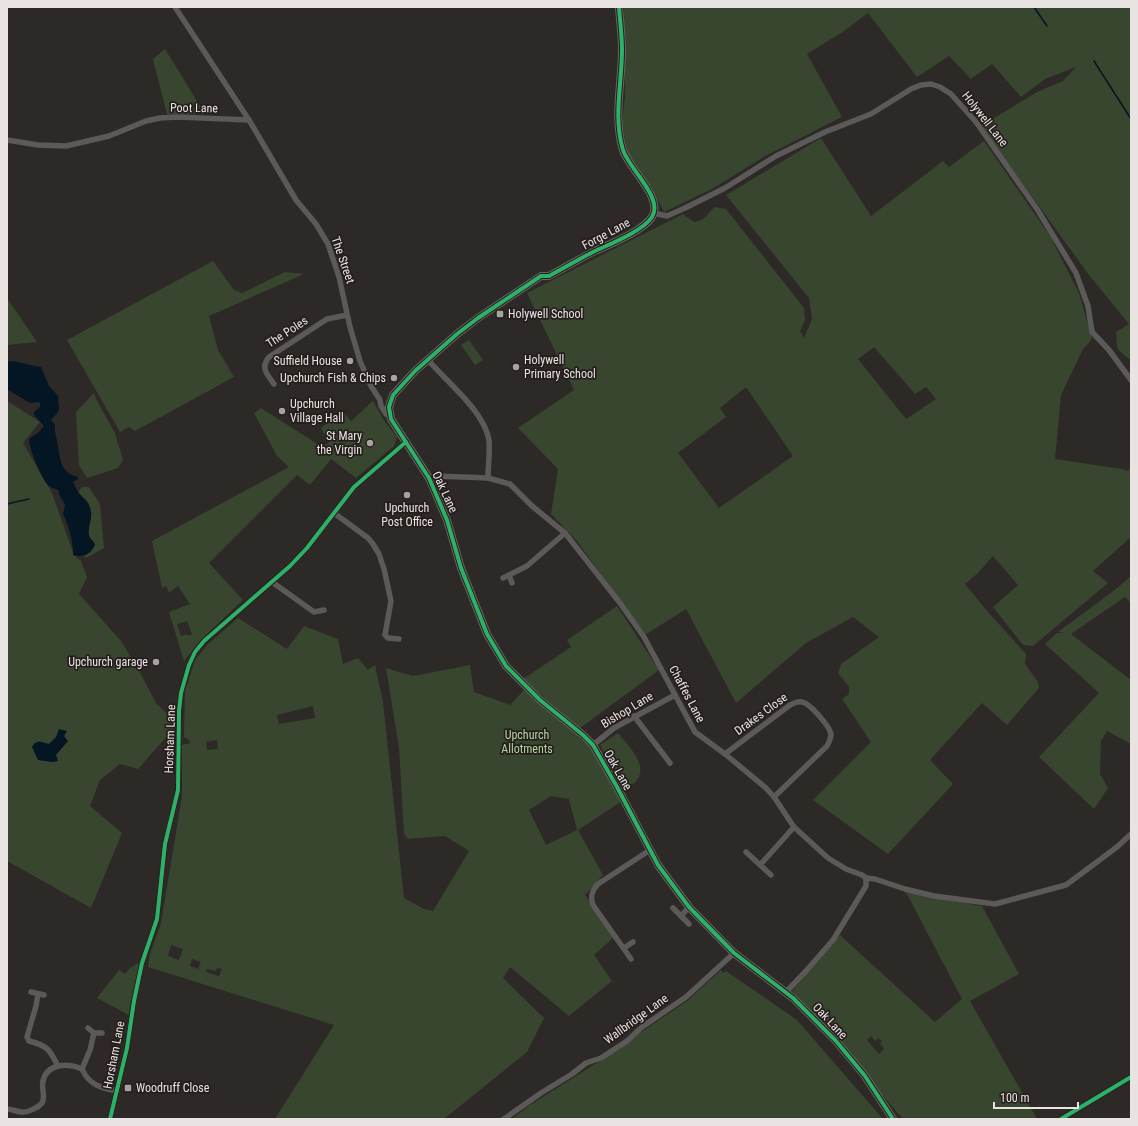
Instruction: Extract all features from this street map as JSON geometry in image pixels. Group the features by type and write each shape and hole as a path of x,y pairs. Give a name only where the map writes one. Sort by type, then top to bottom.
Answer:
{"street":[{"name":"Poot Lane","path":"175,7 249,120"},
{"path":"619,7 622,50 618,102 620,137 623,150 628,161 652,196 654,213"},
{"name":"Holywell Lane","path":"654,213 667,216 725,188 776,156 825,132 871,114 911,89 922,85 931,84 940,87 951,94 976,122 1038,208 1076,273 1088,306 1092,332 1109,350 1131,380"},
{"name":"Poot Lane","path":"7,140 38,146 66,146 101,138 146,121 160,118 177,117 249,120"},
{"name":"The Street","path":"249,120 296,200 316,224 328,244 339,277 347,315 361,364 380,400 380,405 385,413 390,416"},
{"name":"Forge Lane","path":"390,403 393,395 428,360 448,341 478,318 541,276 549,276 629,234 647,223 654,213"},
{"name":"The Poles","path":"274,384 264,368 265,362 269,357 327,319 347,315"},
{"path":"428,360 473,408 482,421 489,445 488,478"},
{"path":"380,400 390,403 390,416"},
{"name":"Oak Lane","path":"390,416 429,478 447,520 461,568 477,610 498,656 535,696 593,745 650,850 671,884 689,907 734,953 786,992 836,1041 865,1076 893,1119"},
{"name":"Horsham Lane","path":"110,1119 127,1048 134,1001 142,963 157,919 165,844 178,790 179,711 186,673 193,656 202,644 297,559 356,485 406,442"},
{"name":"Chaffes Lane","path":"429,478 435,476 488,478 510,484 532,506 565,533 620,603 644,637 695,732 725,754 766,788 774,797 794,827 828,858 866,878 875,878 905,889 934,896 995,904 1066,885 1117,847 1131,834"},
{"path":"334,513 366,536 377,550 384,569 391,600 384,635 388,638 399,639"},
{"path":"512,583 506,576 527,566 565,533"},
{"path":"272,582 314,612 324,610"},
{"name":"Bishop Lane","path":"593,745 614,728 675,695"},
{"name":"Drakes Close","path":"725,754 790,705 797,702 802,702 811,706 830,730 830,741 827,746 774,797"},
{"path":"634,716 670,763"},
{"path":"760,865 794,827"},
{"path":"631,959 593,905 591,897 593,889 598,884 650,850"},
{"path":"746,852 771,875"},
{"path":"786,992 833,940 866,886 866,878"},
{"path":"681,916 689,907"},
{"path":"673,908 689,924"},
{"path":"624,948 633,942"},
{"name":"Wallbridge Lane","path":"504,1119 586,1063 601,1058 627,1042 642,1028 686,997 734,953"},
{"path":"31,992 41,994 27,1037 29,1041 43,1045 47,1048 58,1066"},
{"path":"88,1028 94,1033 102,1033"},
{"path":"82,1069 90,1050 94,1033"},
{"path":"7,1109 22,1112 42,1103 44,1097 42,1081 51,1069 58,1066 70,1065 82,1069 90,1082 100,1087 117,1091"}],"green space":[{"path":"624,7 1131,7 1131,360 1117,348 1116,332 1129,324 1089,275 981,126 1037,92 1063,81 1076,67 1045,79 1021,97 992,64 971,79 949,56 917,77 868,13 841,33 807,54 842,117 767,155 712,189 664,212 652,188 628,154 622,123 625,97"},
{"path":"165,49 205,114 167,114 153,59"},
{"path":"821,138 871,216 943,161 949,167 984,141 1050,236 1079,293 1092,339 1083,349 1061,395 1055,459 1128,471 1131,467 1131,537 1093,571 1108,583 1033,646 1023,645 993,607 1018,585 993,556 978,573 965,584 1026,654 1025,664 1038,682 1039,688 1007,725 982,703 930,760 953,784 888,854 813,800 871,742 842,699 849,694 849,687 838,673 841,664 879,637 853,617 806,643 736,703 686,609 645,635 577,541 551,514 558,469 518,428 574,390 527,293 683,214 694,222 702,220 715,207 726,209 804,308 805,320 800,331 804,338 812,319 809,298 726,195","holes":["874,347 915,394 926,387 936,399 906,419 858,359","746,387 793,456 719,508 678,453 726,417 720,408"]},
{"path":"213,261 234,290 242,293 285,272 304,274 209,316 218,350 234,377 135,431 129,427 120,432 67,340"},
{"path":"7,298 37,342 7,345"},
{"path":"469,340 483,360 475,365 461,345"},
{"path":"94,393 115,433 123,460 118,468 87,478 79,465 76,412"},
{"path":"7,401 40,422 23,443 52,493 74,555 81,561 87,577 79,594 121,641 135,664 119,656 136,665 156,703 174,721 176,726 138,769 120,764 100,780 90,806 122,833 91,908 7,861","holes":["56,737 55,755 58,761 38,741 49,744"]},
{"path":"373,401 383,419 397,437 394,446 356,478 331,459 310,485 297,475 209,563 243,600 206,635 184,661 169,612 190,604 178,586 169,593 166,586 162,588 152,541 289,467 277,456 254,413 261,408 322,447 329,443 321,428 343,412 351,421","holes":["187,621 192,634 188,636 187,634 181,636 177,624"]},
{"path":"82,487 89,487 100,504 104,548 86,558 84,556 91,552 94,542 89,537 78,492"},
{"path":"1131,576 1131,603 1125,597 1071,634 1131,680 1131,744 1107,731 1101,741 1100,774 1108,788 1094,809 1039,757 1099,693 1045,644 1057,633 1064,633 1058,632"},
{"path":"617,606 659,670 580,728 523,679 571,647 567,640"},
{"name":"Upchurch Allotments","path":"238,618 287,649 304,626 338,639 343,664 358,658 368,670 375,665 383,702 404,898 424,909 433,911 469,851 445,836 408,839 404,834 399,748 386,668 413,676 470,665 474,692 510,705 525,689 589,746 622,801 578,830 603,875 585,895 614,937 594,955 612,981 569,1016 510,967 503,978 544,1018 527,1052 444,1119 275,1119 334,1025 148,967 150,954 161,923 182,796 182,745 190,743 189,740 184,737 185,691 195,660 208,644","holes":["313,706 315,718 279,724 277,715","217,740 218,749 207,750 206,742","551,796 569,799 577,830 546,845 529,810","171,945 183,949 179,960 168,956","192,959 201,962 198,969 190,966","217,968 222,969 219,976 206,972 207,969 216,971"]},
{"path":"618,733 636,756 640,770 639,777 634,783 623,790 600,745"},
{"path":"905,892 982,906 1019,974 970,1001 1037,1119 903,1119 792,991 840,935 935,1022 962,999","holes":["871,1036 875,1041 879,1038 882,1041 880,1043 884,1049 879,1054 867,1040"]},
{"path":"140,962 129,1015 97,998 119,970 125,974 130,968"},
{"path":"721,970 723,973 726,971 797,1020 883,1119 512,1119 530,1105 630,1042 637,1035 687,1001"}],"water":[{"path":"9,361 41,367 49,386 58,396 59,409 51,420 55,425 60,458 67,472 78,477 78,479 73,482 78,492 88,503 91,510 89,535 95,545 89,553 83,556 73,555 73,545 63,514 65,506 63,500 61,499 58,490 50,487 46,483 31,450 29,439 39,432 44,426 34,415 34,412 40,407 40,403 28,402 7,389 7,363"},
{"path":"59,729 67,731 64,736 68,741 56,755 58,761 52,762 38,760 32,747 34,744 39,742 49,744 56,737"}],"waterway":[{"path":"1034,7 1047,26"},
{"path":"1094,61 1131,119"},
{"path":"7,504 29,499"}],"cycle path":[{"path":"619,7 622,50 618,113 620,138 626,158 650,192 654,209 652,217 648,222 626,237 589,254 549,276 541,276 478,318 457,334 415,371 393,395 389,407 391,419 429,478 447,520 461,568 487,634 506,666 540,700 593,745 658,865 689,907 734,953 793,998 836,1041 865,1076 893,1119"},
{"path":"110,1119 127,1048 134,1001 142,963 157,919 165,844 178,790 179,711 181,693 189,665 195,652 204,641 290,566 307,548 354,487 406,442"},
{"path":"1061,1119 1131,1077"}],"place":[{"name":"Holywell School","path":"500,314"},
{"name":"Suffield House","path":"350,361"},
{"name":"Holywell Primary School","path":"516,367"},
{"name":"Upchurch Fish & Chips","path":"394,378"},
{"name":"Upchurch Village Hall","path":"282,411"},
{"name":"St Mary the Virgin","path":"370,443"},
{"name":"Upchurch Post Office","path":"407,495"},
{"name":"Upchurch garage","path":"156,662"},
{"name":"Woodruff Close","path":"128,1088"}]}
